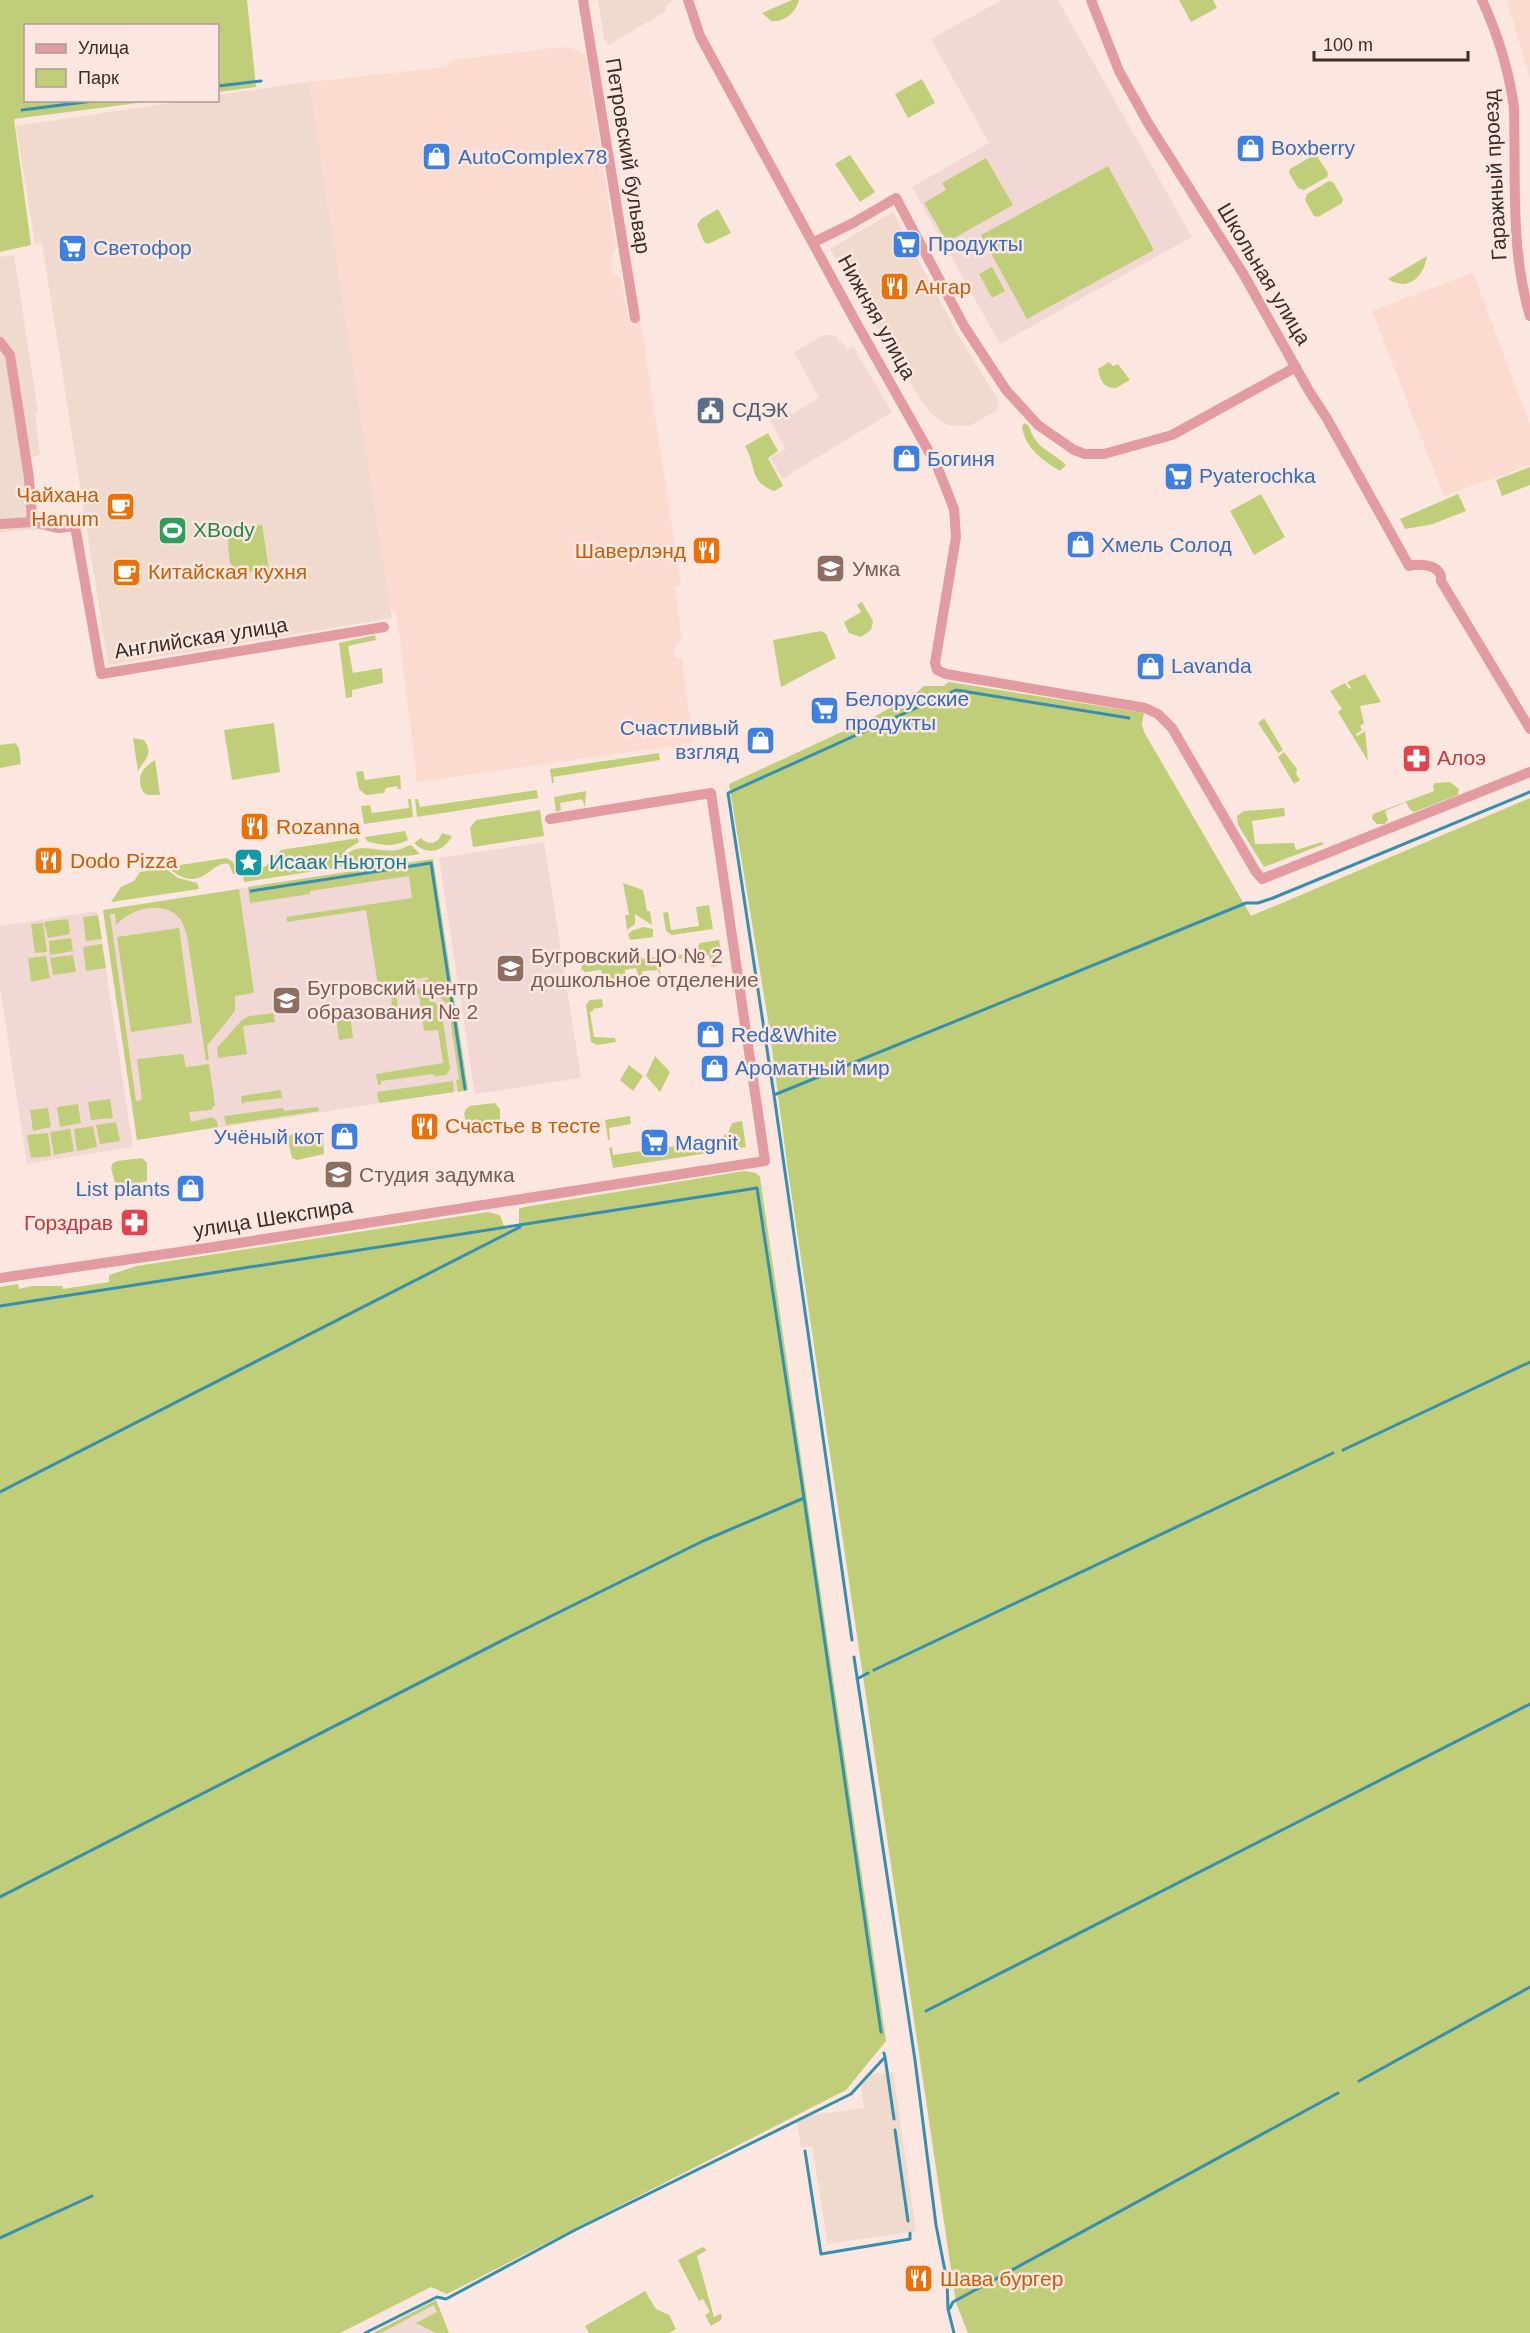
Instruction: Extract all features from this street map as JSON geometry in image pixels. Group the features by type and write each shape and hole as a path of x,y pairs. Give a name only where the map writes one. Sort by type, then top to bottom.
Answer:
{"street":[{"name":"Петровский бульвар","path":"584,0 635,318"},
{"name":"Нижняя улица","path":"688,0 700,36 937,466 954,509 956,537 935,663 937,670 946,674 1145,708 1158,714 1172,728 1262,879 1530,771"},
{"name":"Школьная улица","path":"1091,0 1119,71 1138,106 1244,275 1409,566 1420,564 1439,571 1442,576 1441,581 1530,729"},
{"name":"Гаражный проезд","path":"1482,0 1503,53 1512,90 1516,238 1521,278 1530,316"},
{"path":"814,242 896,198 964,326 1006,390 1020,409 1038,425 1061,442 1084,454 1104,454 1172,435 1296,367"},
{"path":"0,342 10,355 32,522 0,525"},
{"name":"Английская улица","path":"32,522 59,528 75,526 101,674 384,627"},
{"name":"улица Шекспира","path":"0,1278 765,1161 711,793 550,819"}],"shaded area":[{"path":"598,0 673,0 666,6 666,11 609,45 604,39"},
{"path":"1002,0 1058,0 1192,237 1000,344 912,187 989,143 931,39"},
{"path":"1507,0 1530,0 1530,77 1529,76"},
{"path":"566,47 585,55 616,248 611,256 613,273 621,278 628,319 640,318 681,585 675,586 682,640 673,648 676,658 682,658 693,743 417,782 399,631 395,609 390,609 309,82 447,67 447,63 457,59"},
{"path":"309,82 392,618 108,665 42,243 35,244 16,126 177,102 219,102 219,95"},
{"path":"893,212 956,331 999,402 996,411 969,426 948,425 934,416 923,404 830,249"},
{"path":"14,255 38,412 35,414 40,454 30,459 41,529 0,532 0,257"},
{"path":"1473,273 1530,424 1530,465 1444,496 1372,311"},
{"path":"824,335 834,335 848,349 853,347 892,412 782,479 770,458 786,449 770,421 789,410 792,414 819,398 794,352"},
{"name":"Бугровский ЦО № 2 дошкольное отделение","path":"544,842 581,1078 475,1094 439,858"},
{"name":"Бугровский центр образования № 2","path":"433,859 468,1090 137,1140 103,910"},
{"path":"97,911 133,1147 27,1164 0,988 0,926"},
{"path":"893,2072 916,2231 828,2244 812,2146 801,2148 797,2121 807,2116 864,2108 861,2086 872,2074"},
{"path":"436,2300 449,2333 373,2333"}],"green space":[{"path":"0,0 247,0 256,87 219,92 219,24 24,24 24,102 145,102 14,119 31,245 0,252"},
{"path":"792,0 799,0 792,12 785,18 771,21 762,13"},
{"path":"1179,0 1213,0 1217,8 1191,22"},
{"path":"922,79 935,103 908,118 895,94"},
{"path":"850,155 875,192 860,202 835,164"},
{"path":"1314,155 1328,173 1327,177 1304,190 1298,188 1289,173 1290,169"},
{"path":"986,158 1013,205 947,242 924,203 946,190 942,183"},
{"path":"1108,166 1154,250 1027,319 981,235"},
{"path":"1329,181 1333,182 1343,199 1342,203 1318,217 1314,216 1305,200 1307,194"},
{"path":"718,209 731,233 708,244 704,242 697,225 701,219"},
{"path":"1427,256 1419,276 1414,280 1402,284 1388,279"},
{"path":"992,267 1005,291 992,298 979,274"},
{"path":"1109,362 1113,366 1118,364 1130,380 1116,388 1105,385 1098,369"},
{"path":"1025,423 1040,445 1066,465 1060,471 1047,463 1030,447 1022,426"},
{"path":"768,433 778,451 768,458 783,486 774,491 760,483 745,446"},
{"path":"1530,467 1530,485 1502,496 1496,480"},
{"path":"1261,494 1285,537 1254,555 1230,511"},
{"path":"1458,494 1466,511 1433,524 1405,529 1400,519"},
{"path":"262,525 269,569 244,572 232,567 227,528"},
{"path":"862,602 873,621 871,630 861,637 849,633 844,622 861,612 857,605"},
{"path":"821,631 826,634 836,658 781,687 773,640"},
{"path":"375,635 376,640 348,646 353,673 382,668 383,683 352,690 352,697 346,698 339,643"},
{"path":"1365,674 1381,702 1360,706 1364,723 1360,726 1362,730 1356,734 1357,736 1365,731 1368,761 1338,712 1342,709 1330,691 1345,683 1349,689 1351,688 1347,682"},
{"path":"949,682 1144,713 1142,724 1144,732 1251,916 1530,798 1530,2333 968,2333 956,2303 787,1164 769,1026 729,784 874,717 924,686 944,686"},
{"path":"1264,718 1283,750 1278,753 1258,723"},
{"path":"274,723 280,772 232,780 224,730"},
{"path":"133,738 144,740 148,749 147,756 138,771"},
{"path":"15,743 19,748 21,764 0,768 0,745"},
{"path":"1284,752 1297,769 1296,774 1300,780 1294,784 1278,757"},
{"path":"659,753 660,760 553,777 554,783 552,783 550,769"},
{"path":"155,760 160,795 148,795 143,792 140,777 147,766"},
{"path":"363,771 365,780 400,775 401,789 397,786 386,788 384,793 366,795 359,789 356,772"},
{"path":"1450,782 1459,789 1458,795 1414,812 1410,810 1406,802 1385,811 1388,820 1385,824 1377,824 1372,819 1373,814 1434,791 1435,783"},
{"path":"537,790 538,798 417,817 415,799 418,799 420,807"},
{"path":"586,791 585,807 582,799 560,803 561,810 556,812 554,797"},
{"path":"408,799 411,799 413,817 364,824 361,806 370,805 372,813 409,808"},
{"path":"1284,808 1285,816 1252,821 1255,844 1294,843 1296,850 1322,842 1324,844 1264,867 1238,825 1237,816 1244,811"},
{"path":"540,810 544,836 473,847 470,828 476,820"},
{"path":"405,831 408,840 393,845 373,843 367,841 365,837"},
{"path":"442,833 452,836 440,849 424,850 414,843 421,838 433,843"},
{"path":"358,838 359,842 346,850 335,868 244,882 243,876 266,866 281,850"},
{"path":"411,845 420,854 339,867 350,852 357,849 388,851"},
{"path":"226,858 233,862 237,874 233,874 229,864 223,864 205,875 189,879 179,876 167,867"},
{"path":"433,859 468,1090 458,1092 456,1080 459,1079 448,1005 422,981 428,980 428,977 378,985 366,910 287,922 286,917 412,898 409,876 250,903 248,887"},
{"path":"165,868 178,878 197,883 199,889 111,902 121,887 134,881 140,872"},
{"path":"623,883 643,890 652,925 635,914 635,924 627,930 625,915 629,915"},
{"path":"239,889 254,993 235,996 235,1011 207,1046 209,1060 206,1060 187,935 181,921 173,913 156,908 138,911 122,919 116,925 115,914 110,914 136,1101 142,1100 137,1059 183,1054 186,1067 209,1064 215,1105 211,1110 189,1112 191,1122 212,1117 217,1121 218,1127 137,1140 103,910"},
{"path":"709,905 713,929 672,935 666,931 663,913 668,912 671,930 699,926 696,907"},
{"path":"98,915 102,939 86,941 83,917"},
{"path":"68,919 70,934 48,938 44,922"},
{"path":"43,923 47,952 35,953 31,924"},
{"path":"644,927 653,929 653,937 630,940 628,934"},
{"path":"179,928 192,1023 131,1032 117,937"},
{"path":"71,938 73,951 50,955 49,941"},
{"path":"719,940 723,962 718,966 711,967 709,955 672,960 672,956 699,952 700,943"},
{"path":"102,944 106,968 86,971 83,947"},
{"path":"640,952 642,959 655,957 658,959 661,977 658,970 642,971 643,978 640,980 636,968 625,970 625,983 611,985 610,982 603,983 601,970 585,972 581,969 582,965 589,960"},
{"path":"73,955 76,972 53,975 50,958"},
{"path":"46,956 50,978 31,982 28,958"},
{"path":"419,988 441,1008 450,1069 446,1075 434,1076 433,1074 381,1081 378,1085 376,1074 443,1063 438,1030 424,1031 419,994 397,997 398,1009 391,1010 392,992"},
{"path":"602,999 603,1007 590,1012 594,1037 615,1038 616,1042 597,1045 591,1042 586,1005 590,1000"},
{"path":"352,1011 350,1015 353,1038 339,1040 335,1012"},
{"path":"273,1013 275,1022 243,1026 247,1054 218,1058 217,1048 242,1020 249,1016"},
{"path":"655,1056 670,1072 660,1092 646,1076"},
{"path":"629,1065 643,1076 633,1091 620,1080"},
{"path":"453,1081 454,1092 379,1103 377,1092"},
{"path":"281,1090 282,1098 242,1104 241,1096"},
{"path":"110,1099 113,1118 91,1120 88,1102"},
{"path":"495,1103 500,1109 500,1127 474,1133 469,1131 464,1114 466,1109 470,1106"},
{"path":"78,1104 81,1123 60,1127 57,1107"},
{"path":"318,1107 319,1111 226,1125 224,1116 283,1108 284,1111"},
{"path":"48,1108 51,1127 33,1131 30,1110"},
{"path":"630,1116 631,1124 609,1128 610,1140 608,1140 605,1120"},
{"path":"742,1121 746,1147 613,1168 609,1148 612,1147 613,1155 717,1140 728,1133 732,1123"},
{"path":"116,1122 120,1141 100,1144 96,1125"},
{"path":"93,1126 97,1147 77,1151 74,1129"},
{"path":"70,1129 74,1151 54,1155 50,1132"},
{"path":"318,1130 323,1136 324,1154 297,1160 292,1158 289,1136 294,1133"},
{"path":"48,1133 51,1156 31,1158 27,1135"},
{"path":"142,1158 147,1163 147,1181 116,1186 111,1168 113,1163"},
{"path":"744,1171 756,1173 760,1177 886,2041 846,2090 447,2294 431,2287 340,2333 0,2333 0,1287 18,1284 19,1289 32,1286 62,1286 63,1289 109,1282 109,1275 137,1266 488,1212 500,1215 505,1229 519,1227 519,1209 524,1207"},
{"path":"703,2247 707,2250 697,2256 714,2317 720,2314 722,2316 721,2320 711,2326 705,2315 710,2312 703,2299 699,2301 678,2260"},
{"path":"645,2291 656,2309 669,2315 676,2329 669,2333 589,2333 585,2326"},
{"path":"436,2300 449,2333 436,2333 416,2323 437,2312 434,2305 381,2333 373,2333"}],"waterway":[{"path":"219,86 261,81"},
{"path":"22,110 85,102"},
{"path":"852,1640 728,793 956,690 1129,718"},
{"path":"774,1095 1246,903 1258,903 1273,898 1530,792"},
{"path":"251,891 431,863 465,1089"},
{"path":"0,1306 757,1188 881,2032"},
{"path":"0,1492 520,1227"},
{"path":"1343,1450 1530,1362"},
{"path":"874,1670 1333,1453"},
{"path":"0,1897 513,1635 703,1541 804,1498"},
{"path":"854,1657 915,2060 936,2225 947,2281 948,2309 954,2333"},
{"path":"857,1679 868,1673"},
{"path":"926,2011 1530,1704"},
{"path":"1359,2081 1530,1987"},
{"path":"365,2333 437,2297 446,2299 575,2230 851,2094 885,2057 884,2053"},
{"path":"885,2057 894,2119"},
{"path":"950,2308 953,2302 1338,2093"},
{"path":"895,2130 908,2221"},
{"path":"805,2151 821,2254 910,2239 910,2233"},
{"path":"0,2238 92,2196"}],"place":[{"name":"Boxberry","path":"1250,148"},
{"name":"AutoComplex78","path":"437,157"},
{"name":"Продукты","path":"907,244"},
{"name":"Светофор","path":"72,248"},
{"name":"Ангар","path":"894,287"},
{"name":"СДЭК","path":"711,410"},
{"name":"Богиня","path":"906,459"},
{"name":"Pyaterochka","path":"1178,476"},
{"name":"Чайхана Hanum","path":"120,507"},
{"name":"XBody","path":"172,530"},
{"name":"Хмель Солод","path":"1080,545"},
{"name":"Шаверлэнд","path":"707,551"},
{"name":"Умка","path":"831,569"},
{"name":"Китайская кухня","path":"127,572"},
{"name":"Lavanda","path":"1150,666"},
{"name":"Белорусские продукты","path":"824,711"},
{"name":"Счастливый взгляд","path":"760,740"},
{"name":"Алоэ","path":"1416,758"},
{"name":"Rozanna","path":"255,827"},
{"name":"Dodo Pizza","path":"49,861"},
{"name":"Исаак Ньютон","path":"248,862"},
{"name":"Бугровский ЦО № 2 дошкольное отделение","path":"510,968"},
{"name":"Бугровский центр образования № 2","path":"286,1000"},
{"name":"Red&White","path":"710,1035"},
{"name":"Ароматный мир","path":"714,1068"},
{"name":"Счастье в тесте","path":"424,1126"},
{"name":"Учёный кот","path":"345,1137"},
{"name":"Magnit","path":"654,1143"},
{"name":"Студия задумка","path":"338,1175"},
{"name":"List plants","path":"191,1189"},
{"name":"Горздрав","path":"134,1223"},
{"name":"Шава бургер","path":"919,2279"}]}
